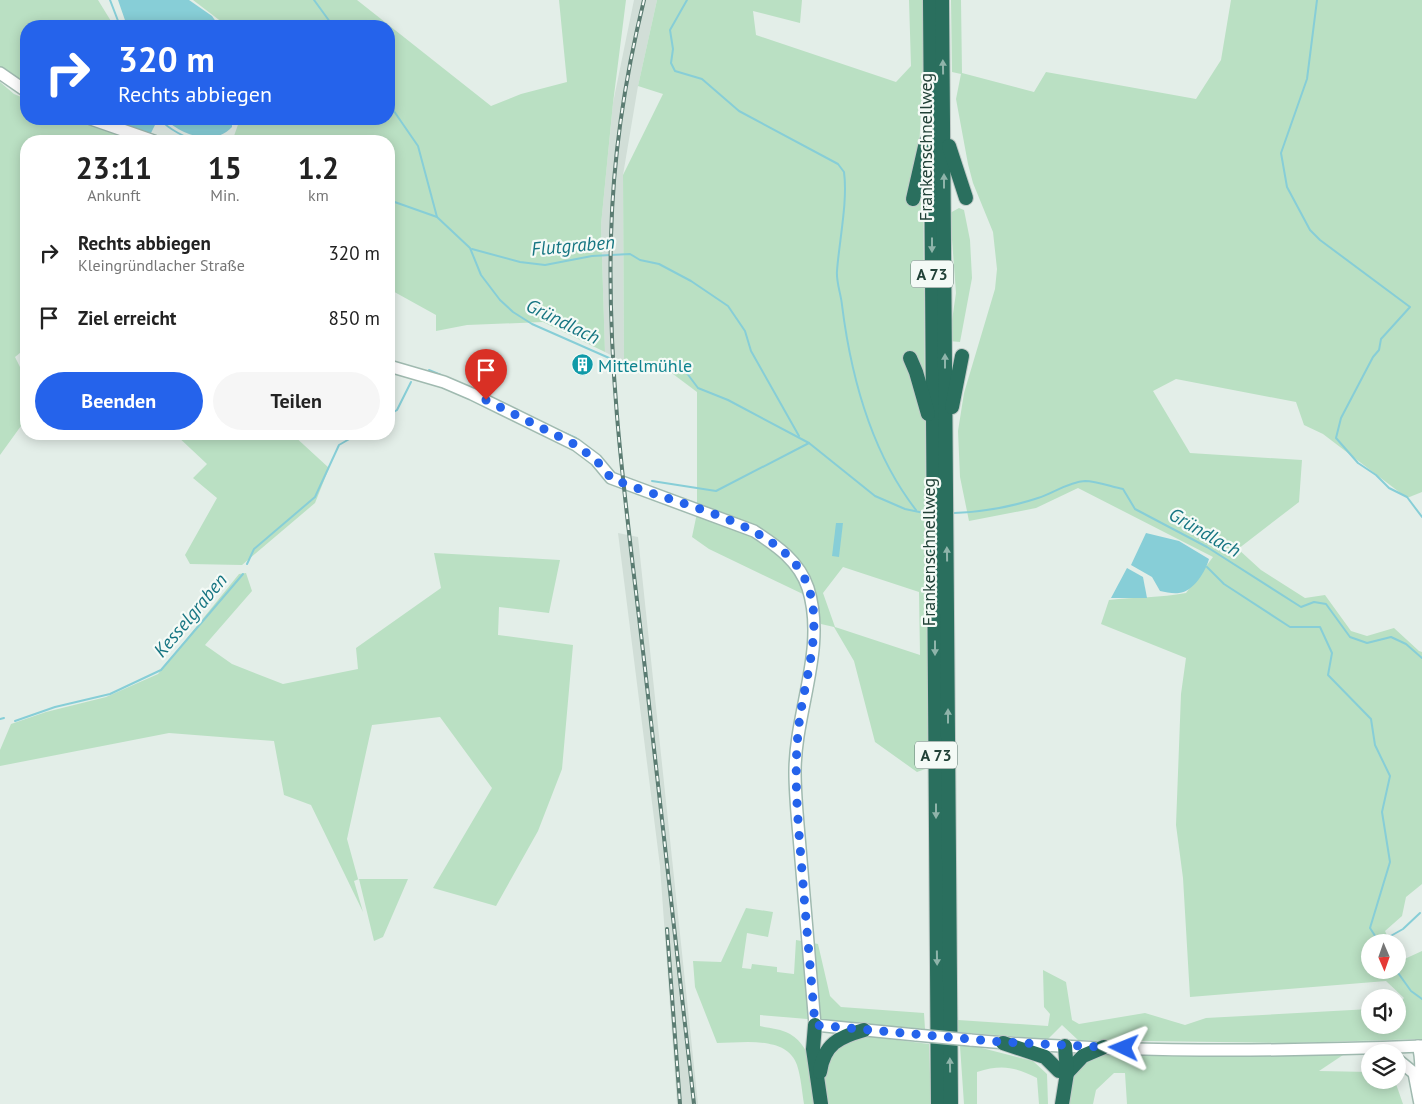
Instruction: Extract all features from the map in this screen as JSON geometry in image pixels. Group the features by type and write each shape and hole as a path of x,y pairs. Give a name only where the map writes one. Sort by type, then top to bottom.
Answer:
{"highway":[{"name":"Frankenschnellweg","path":"930,0 937,112 940,442 951,1104"},
{"name":"Frankenschnellweg","path":"937,112 942,0"},
{"path":"937,112 966,198"},
{"path":"913,199 937,112"},
{"path":"940,442 962,356"},
{"path":"910,358 940,442"},
{"name":"Frankenschnellweg","path":"938,1104 940,442"},
{"path":"817,1026 823,1056 819,1078"},
{"path":"817,1026 814,1049 821,1104"},
{"path":"823,1056 834,1042 847,1035 864,1030"},
{"path":"1002,1042 1045,1057 1063,1072"},
{"path":"1062,1099 1063,1046"},
{"path":"1063,1072 1083,1056 1104,1047"}],"street":[{"path":"0,73 20,88"},
{"path":"108,125 137,135"},
{"path":"395,368 444,382 472,394 576,445 596,460 611,478 754,531 793,561 808,588 813,612 813,640 799,722 794,771 817,1026 970,1040 1063,1046 1227,1050 1420,1046 1420,1104"},
{"path":"1351,1048 1361,1050"},
{"path":"1406,1065 1419,1072"}],"shaded area":[{"path":"634,0 657,0 638,86 623,175 624,362 605,352 601,225 613,103"},
{"path":"618,533 638,537 698,1104 677,1104 660,866"}],"green space":[{"path":"0,0 98,0 110,20 20,20 20,84 0,67"},
{"path":"193,0 357,0 382,20 219,20"},
{"path":"559,0 626,0 613,103 601,225 605,352 543,322 467,325 436,331 436,315 395,292 395,135 234,135 238,125 395,125 395,30 491,106 521,94 567,82"},
{"path":"657,0 802,0 800,23 753,11 756,35 896,82 911,66 909,0 923,0 923,69 919,151 923,176 928,768 917,772 875,742 854,661 834,627 821,624 807,596 709,549 692,537 697,513 697,392 669,371 624,362 623,175 663,94 638,86","holes":["843,567 919,592 920,655 835,627 823,593"]},
{"path":"951,0 961,0 962,73 1034,92 1046,72 1196,99 1221,60 1231,0 1422,0 1422,492 1407,498 1323,434 1304,425 1296,402 1176,379 1153,391 1190,453 1302,460 1299,502 1238,549 1261,570 1305,598 1325,595 1351,631 1367,636 1394,628 1422,652 1422,884 1406,897 1402,916 1385,931 1386,934 1361,934 1361,979 1406,979 1406,958 1422,951 1422,1039 1290,1043 1078,1040 1062,1025 1048,1039 957,1032 958,1020 1048,1026 1050,1014 1044,1007 1043,970 1066,982 1072,1020 1079,1024 1145,1013 1185,1025 1206,1018 1361,1009 1361,1034 1406,1034 1406,989 1394,989 1386,981 1190,997 1183,878 1176,825 1181,694 1186,658 1101,624 1109,600 1186,593 1213,557 1078,488 1036,508 969,521 960,477 958,431 964,393 995,289 997,269 993,232 973,183 956,99 961,74 952,72"},
{"path":"0,82 20,96 20,125 99,125 118,130 119,135 20,135 20,353 15,357 20,367 20,427 0,455"},
{"path":"959,208 964,210 970,240 972,278 960,342 949,341 956,293 950,213"},
{"path":"181,440 299,440 329,468 315,503 242,565 190,564 185,555 217,498 193,478 207,464"},
{"path":"434,553 560,560 549,613 499,607 498,635 573,645 562,769 538,831 496,906 433,888 492,788 440,717 372,725 347,839 359,879 354,881 363,912 311,805 284,795 274,741 169,733 0,766 0,750 11,724 46,712 106,697 158,674 239,574 246,573 252,591 205,645 232,664 283,684 358,669 356,648 441,588"},
{"path":"359,879 408,879 383,937 374,941"},
{"path":"746,908 773,912 768,937 747,933 742,968 751,969 752,964 777,967 777,972 794,974 796,940 818,944 830,996 841,1007 924,1013 925,1029 760,1015 760,1026 787,1032 798,1040 808,1056 811,1065 815,1104 804,1104 797,1065 792,1055 784,1049 763,1043 717,1043 695,987 693,961 721,962"},
{"path":"866,1036 929,1044 931,1104 826,1104 823,1076 835,1046"},
{"path":"970,1045 1033,1061 1047,1074 1048,1104 1039,1104 1037,1078 1022,1071 1001,1067 977,1072 977,1104 964,1104 960,1046"},
{"path":"1099,1054 1343,1055 1319,1071 1361,1072 1361,1089 1398,1089 1403,1104 1127,1104 1125,1073 1114,1073 1096,1090 1093,1104 1066,1104 1074,1067"}],"water":[{"path":"118,0 189,0 215,20 125,20"},
{"path":"125,125 155,125 151,133"},
{"path":"172,125 232,125 225,133 219,135 193,135"},
{"path":"836,523 843,523 839,557 832,556"},
{"path":"1146,533 1179,541 1209,559 1202,575 1194,585 1184,592 1170,593 1160,591 1152,577 1131,565"},
{"path":"1127,568 1143,577 1147,598 1111,598"}],"waterway":[{"path":"110,0 118,20"},
{"name":"Gründlach","path":"314,0 329,20"},
{"path":"687,0 670,30 673,49 671,63 675,71 702,79 739,111 838,164 844,172 844,208 837,275 851,359 875,439 900,487 916,510"},
{"path":"1317,0 1307,79 1281,153 1287,187 1310,230 1320,240 1410,307 1381,339 1379,350 1373,357 1341,418 1336,438 1358,463 1376,475 1389,488 1407,497 1422,517"},
{"name":"Gründlach","path":"395,113 418,146 437,217 470,248 481,275 500,300 513,312 532,324 625,365 666,366 686,372 698,388 728,400 809,443 875,496 905,509 924,513"},
{"path":"167,125 182,135"},
{"path":"395,202 437,217"},
{"name":"Flutgraben","path":"472,249 520,262 545,265 592,256 630,254 640,260 659,264 691,281 728,306 745,331 751,351 799,436"},
{"name":"Kesselgraben","path":"429,370 441,375"},
{"name":"Kesselgraben","path":"395,411 411,382"},
{"name":"Kesselgraben","path":"560,431 576,438 590,449"},
{"name":"Kesselgraben","path":"247,564 254,549 315,497 339,445 348,440"},
{"name":"Kesselgraben","path":"652,481 716,491 809,443"},
{"name":"Gründlach","path":"954,513 976,512 1018,504 1085,481 1123,489 1135,509 1207,547 1301,607 1314,602 1326,604 1350,637 1367,643 1391,637 1406,644 1422,658"},
{"name":"Gründlach","path":"1207,567 1224,584 1290,627 1320,627 1332,653 1328,675 1371,719 1375,745 1390,776 1382,812 1390,862 1370,928 1374,934"},
{"name":"Kesselgraben","path":"15,721 55,707 110,694 161,670 243,574"},
{"name":"Kesselgraben","path":"0,719 4,718"},
{"name":"Gründlach","path":"1394,934 1403,929 1420,913"},
{"name":"Gründlach","path":"1402,979 1411,991 1422,999"}],"railway":[{"path":"644,0 631,58 614,177 611,237 612,343 625,502 694,1104"},
{"path":"667,929 680,1104"}],"place":[{"name":"Mittelmühle","path":"582,365"}],"route":[{"path":"486,400 576,445 596,460 603,471 611,478 754,531 788,556 803,576 808,588 813,612 813,640 799,722 794,771 815,1025 1002,1042 1124,1048"}]}
